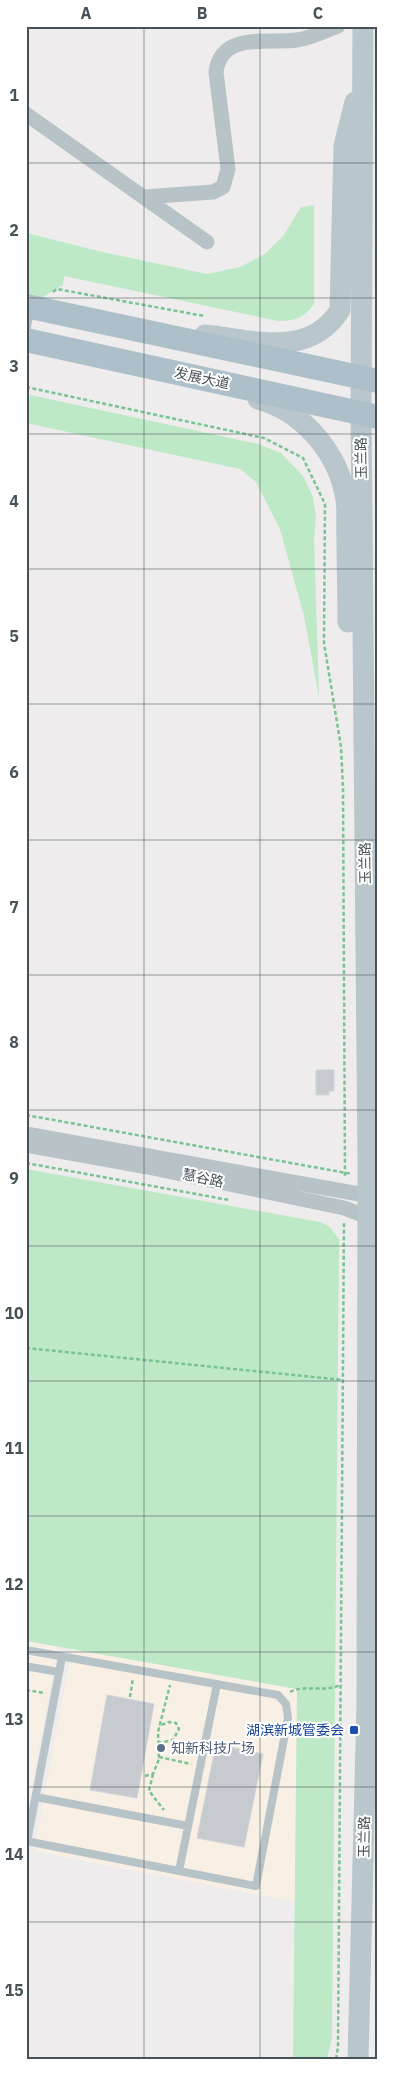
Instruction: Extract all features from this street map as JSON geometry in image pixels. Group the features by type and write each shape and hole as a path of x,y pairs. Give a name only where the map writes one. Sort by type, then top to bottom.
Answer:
{"main road":[{"path":"29,307 370,379"},
{"name":"发展大道","path":"26,340 369,415"}],"street":[{"path":"144,197 213,192 223,187 228,169 216,72 218,61 225,52 240,43 298,40 338,26"},
{"name":"玉兰路","path":"358,2059 368,1705 371,1222 364,724 370,379 363,26"},
{"path":"108,323 277,344 301,341 322,331 334,320 340,310 344,146 363,70"},
{"path":"26,114 207,242"},
{"path":"103,356 277,404 302,420 320,441 339,474 346,500 348,631 364,724"},
{"name":"慧谷路","path":"26,1134 344,1191 371,1190"},
{"name":"慧谷路","path":"26,1145 148,1167 342,1217 371,1222"},
{"path":"352,2059 360,2006"}],"lane":[{"path":"26,333 29,307"},
{"path":"26,1650 278,1695 286,1704 288,1718 256,1886 27,1841 62,1657"},
{"path":"30,1668 59,1672"},
{"path":"178,1871 217,1684"},
{"path":"36,1797 188,1826"}],"path":[{"path":"29,307 58,289 211,318"},
{"path":"26,387 264,438 303,458 316,482 324,504 324,643 341,747 343,788 344,1191"},
{"path":"26,1115 344,1172 371,1190"},
{"path":"26,1163 231,1201"},
{"path":"336,2059 338,2047 341,1685 342,1217 371,1222"},
{"path":"26,1348 343,1380"},
{"path":"130,1697 135,1670"},
{"path":"165,1822 164,1809 155,1801 149,1791 153,1774 157,1769 159,1726 165,1698 174,1676"},
{"path":"280,1698 296,1689 332,1690 341,1685"},
{"path":"26,1690 55,1695"},
{"path":"158,1743 172,1740 179,1729 176,1722 159,1726"},
{"path":"159,1757 200,1766"},
{"path":"145,1776 153,1774"}],"shaded area":[{"path":"26,1641 58,1647 26,1815"},
{"name":"知新科技广场","path":"72,1649 297,1689 295,1902 34,1851"}],"green space":[{"path":"314,205 314,304 303,316 294,319 278,321 64,276 63,285 39,299 26,296 26,233 102,252 207,274 240,267 265,254 284,235 301,207"},
{"path":"30,395 258,444 281,453 303,476 313,497 316,517 314,539 319,697 304,616 280,529 256,482 240,469 26,423"},
{"path":"26,1169 320,1222 329,1226 339,1239 332,2037 327,2059 293,2059 297,1689 26,1641"}],"building":[{"path":"316,1070 334,1070 334,1091 329,1091 329,1095 316,1095"},
{"path":"107,1695 154,1704 137,1798 90,1790"},
{"path":"216,1744 263,1754 244,1847 197,1838"}],"place":[{"name":"湖滨新城管委会","path":"354,1730"},
{"name":"知新科技广场","path":"161,1748"}]}
